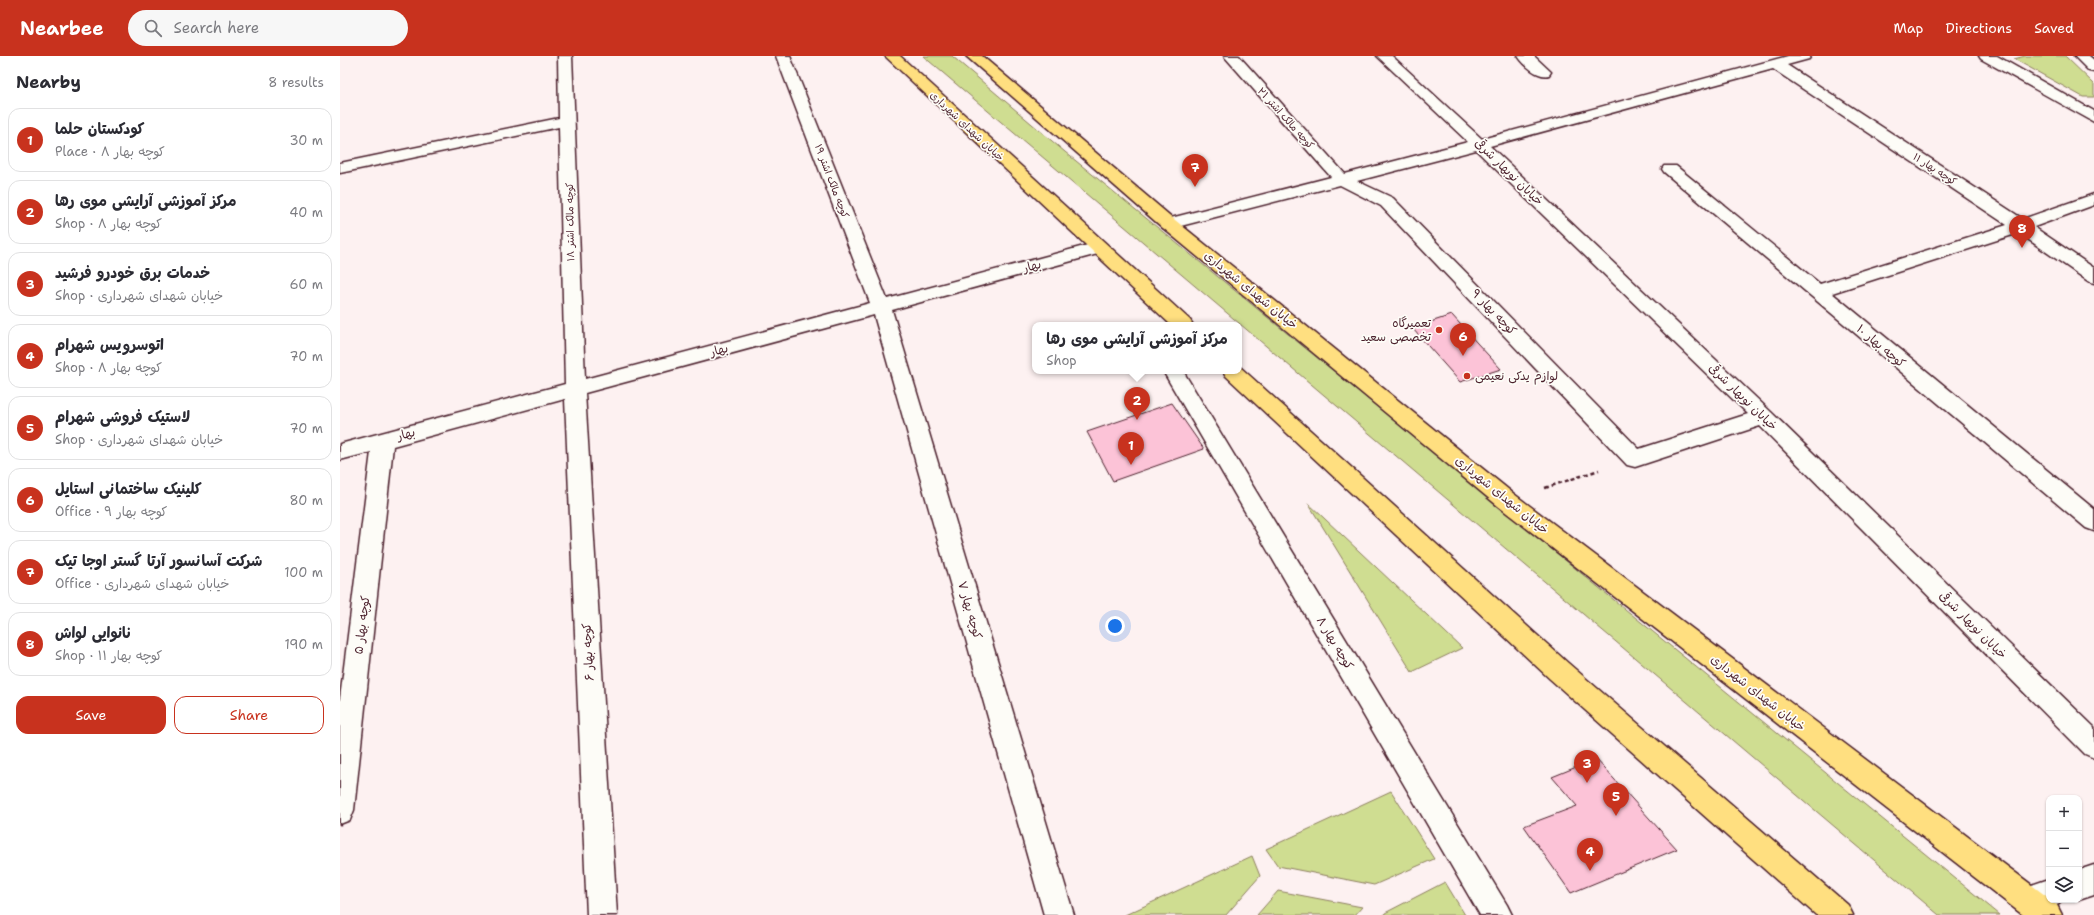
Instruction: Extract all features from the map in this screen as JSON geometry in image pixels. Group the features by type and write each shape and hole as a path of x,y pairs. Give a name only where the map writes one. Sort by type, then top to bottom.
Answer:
{"main road":[{"name":"خیابان شهدای شهرداری","path":"892,56 1180,322"},
{"name":"خیابان شهدای شهرداری","path":"973,56 1169,224 1506,500 2041,903"},
{"path":"1236,374 1559,670 1838,915"}],"street":[{"name":"کوچه مالک اشتر ۱۸","path":"565,56 568,121 574,388"},
{"name":"کوچه مالک اشتر ۱۹","path":"783,56 881,306"},
{"name":"کوچه مالک اشتر ۲۱","path":"1231,56 1342,180"},
{"name":"خیابان نوبهار شرقی","path":"1384,56 1480,144 1764,417 2094,745"},
{"path":"1525,56 1544,72"},
{"path":"1169,224 1480,144 1804,56"},
{"path":"1986,56 2094,117"},
{"path":"2081,56 2094,68"},
{"name":"کوچه بهار ۱۱","path":"1775,64 2021,226 2094,277"},
{"path":"340,168 568,121"},
{"name":"کوچه بهار ۱۰","path":"1670,169 2094,522"},
{"name":"کوچه بهار ۹","path":"1342,180 1387,202 1635,459"},
{"path":"1816,292 2021,226 2094,199"},
{"name":"بهار","path":"340,452 1099,248"},
{"name":"کوچه بهار ۷","path":"881,306 1059,915"},
{"name":"کوچه بهار ۸","path":"1175,374 1498,915"},
{"name":"کوچه بهار ۶","path":"574,388 602,915"},
{"path":"1635,459 1764,417"},
{"name":"کوچه بهار ۵","path":"340,810 383,440"},
{"path":"2082,884 2094,880"}],"path":[{"path":"1506,500 1635,459"}],"green space":[{"path":"923,56 952,56 1065,152 2000,915 1939,915 1242,326 1242,322 1238,322"},
{"path":"2025,56 2065,56 2094,84 2094,97 2083,97 2014,59"},
{"path":"1308,503 1462,648 1412,672"},
{"path":"1391,791 1434,859 1374,885 1278,866 1266,849"},
{"path":"1252,856 1260,876 1226,915 1125,915"},
{"path":"1445,882 1465,915 1384,915 1385,913"},
{"path":"1278,891 1362,907 1355,915 1257,915"}],"building":[{"path":"1452,315 1501,369 1460,382 1412,328"},
{"path":"1172,403 1204,449 1113,481 1087,432"},
{"path":"1596,759 1677,849 1571,893 1524,826 1577,806 1552,777"}],"place":[{"name":"شرکت آسانسور آرتا گستر اوجا تیک","path":"1195,187"},
{"name":"نانوایی لواش","path":"2022,248"},
{"name":"تعمیرگاه تخصصی سعید","path":"1439,330"},
{"name":"کلینیک ساختمانی استایل","path":"1463,356"},
{"name":"لوازم یدکی نعیمی","path":"1467,376"},
{"name":"مرکز آموزشی آرایشی موی رها","path":"1137,420"},
{"name":"کودکستان حلما","path":"1131,465"},
{"name":"خدمات برق خودرو فرشید","path":"1587,783"},
{"name":"لاستیک فروشی شهرام","path":"1616,816"},
{"name":"اتوسرویس شهرام","path":"1590,871"}]}
